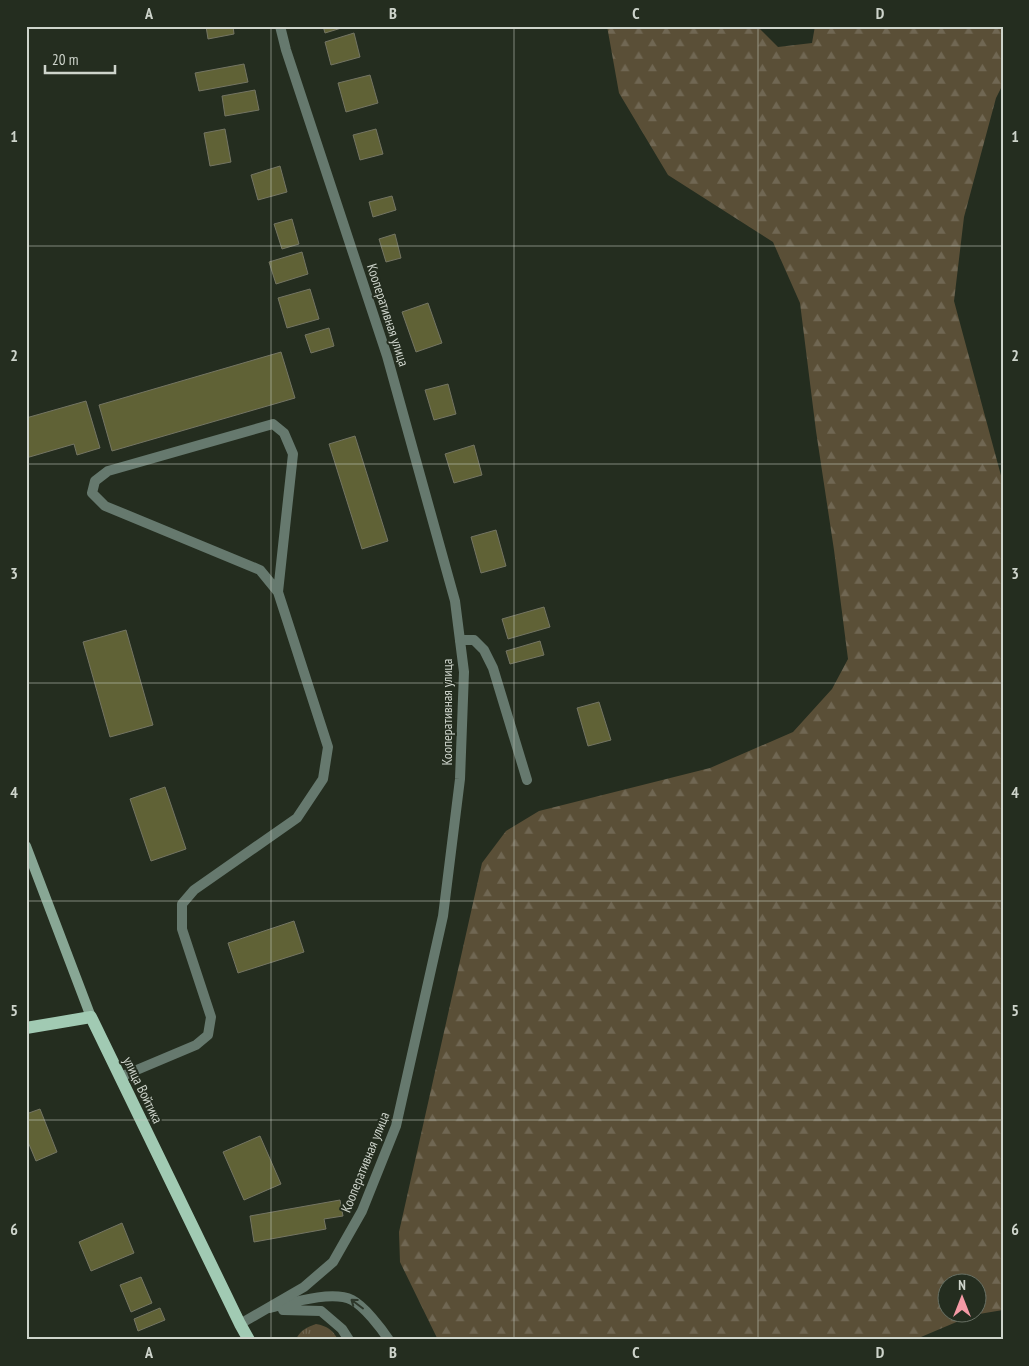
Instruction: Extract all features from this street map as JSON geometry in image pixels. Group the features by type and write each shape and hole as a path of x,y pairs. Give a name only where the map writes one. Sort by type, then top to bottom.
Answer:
{"main road":[{"name":"улица Войтика","path":"26,846 91,1017 249,1340"},
{"path":"26,1028 91,1017"}],"street":[{"name":"Кооперативная улица","path":"240,1324 304,1287 332,1262 362,1211 396,1126 443,916 460,779 464,672 455,601 387,356 286,50 280,26"},
{"path":"120,1077 196,1045 208,1035 211,1018 182,929 182,904 194,890 297,818 323,779 328,747 278,592 260,570 105,506 92,493 95,481 108,471 273,424 284,432 293,454 278,592"},
{"path":"460,640 474,640 484,650 493,668 527,780"},
{"path":"267,1309 319,1297 336,1296 351,1299 369,1314 389,1340"},
{"path":"267,1309 321,1311 342,1329 349,1340"}],"green space":[{"path":"607,26 757,26 778,47 812,43 815,26 1003,26 1003,84 996,98 964,217 954,301 1003,483 1003,1310 986,1313 986,1274 936,1274 936,1324 952,1324 921,1337 920,1340 438,1340 400,1262 399,1232 482,863 506,831 539,811 710,768 793,732 832,689 848,659 800,303 773,242 668,175 619,93"},
{"path":"316,1324 329,1329 338,1340 296,1340 304,1330"}],"building":[{"path":"206,26 233,26 234,34 208,39"},
{"path":"323,26 348,26 325,33"},
{"path":"354,33 360,57 331,65 325,42"},
{"path":"244,64 248,82 199,91 195,73"},
{"path":"370,75 378,103 346,112 338,83"},
{"path":"255,90 259,110 225,116 222,96"},
{"path":"225,129 231,162 210,166 204,133"},
{"path":"376,129 383,154 360,160 353,135"},
{"path":"280,166 287,192 258,200 251,175"},
{"path":"392,196 396,210 373,217 369,202"},
{"path":"292,219 299,244 282,249 274,224"},
{"path":"395,234 401,258 386,262 379,239"},
{"path":"302,252 308,274 276,284 269,262"},
{"path":"310,289 319,319 287,328 278,298"},
{"path":"428,303 442,343 416,352 402,312"},
{"path":"329,328 334,346 311,353 305,335"},
{"path":"281,352 295,398 112,451 99,405"},
{"path":"448,384 456,414 434,420 425,390"},
{"path":"86,401 100,448 77,455 74,444 26,458 26,418"},
{"path":"355,436 388,541 362,549 329,444"},
{"path":"474,445 482,475 454,483 445,454"},
{"path":"496,530 506,566 481,573 471,537"},
{"path":"544,607 550,627 508,639 502,619"},
{"path":"126,630 153,725 110,737 83,642"},
{"path":"540,641 544,655 510,664 506,651"},
{"path":"599,702 611,740 588,746 577,708"},
{"path":"165,787 186,849 151,861 130,799"},
{"path":"294,921 304,952 238,973 228,943"},
{"path":"40,1109 57,1152 36,1161 26,1137 26,1114"},
{"path":"260,1136 281,1184 244,1200 223,1152"},
{"path":"340,1200 343,1216 324,1219 326,1229 254,1242 250,1216"},
{"path":"122,1223 134,1253 91,1271 79,1242"},
{"path":"141,1277 152,1303 131,1312 120,1285"},
{"path":"160,1308 165,1320 138,1331 134,1319"}]}
